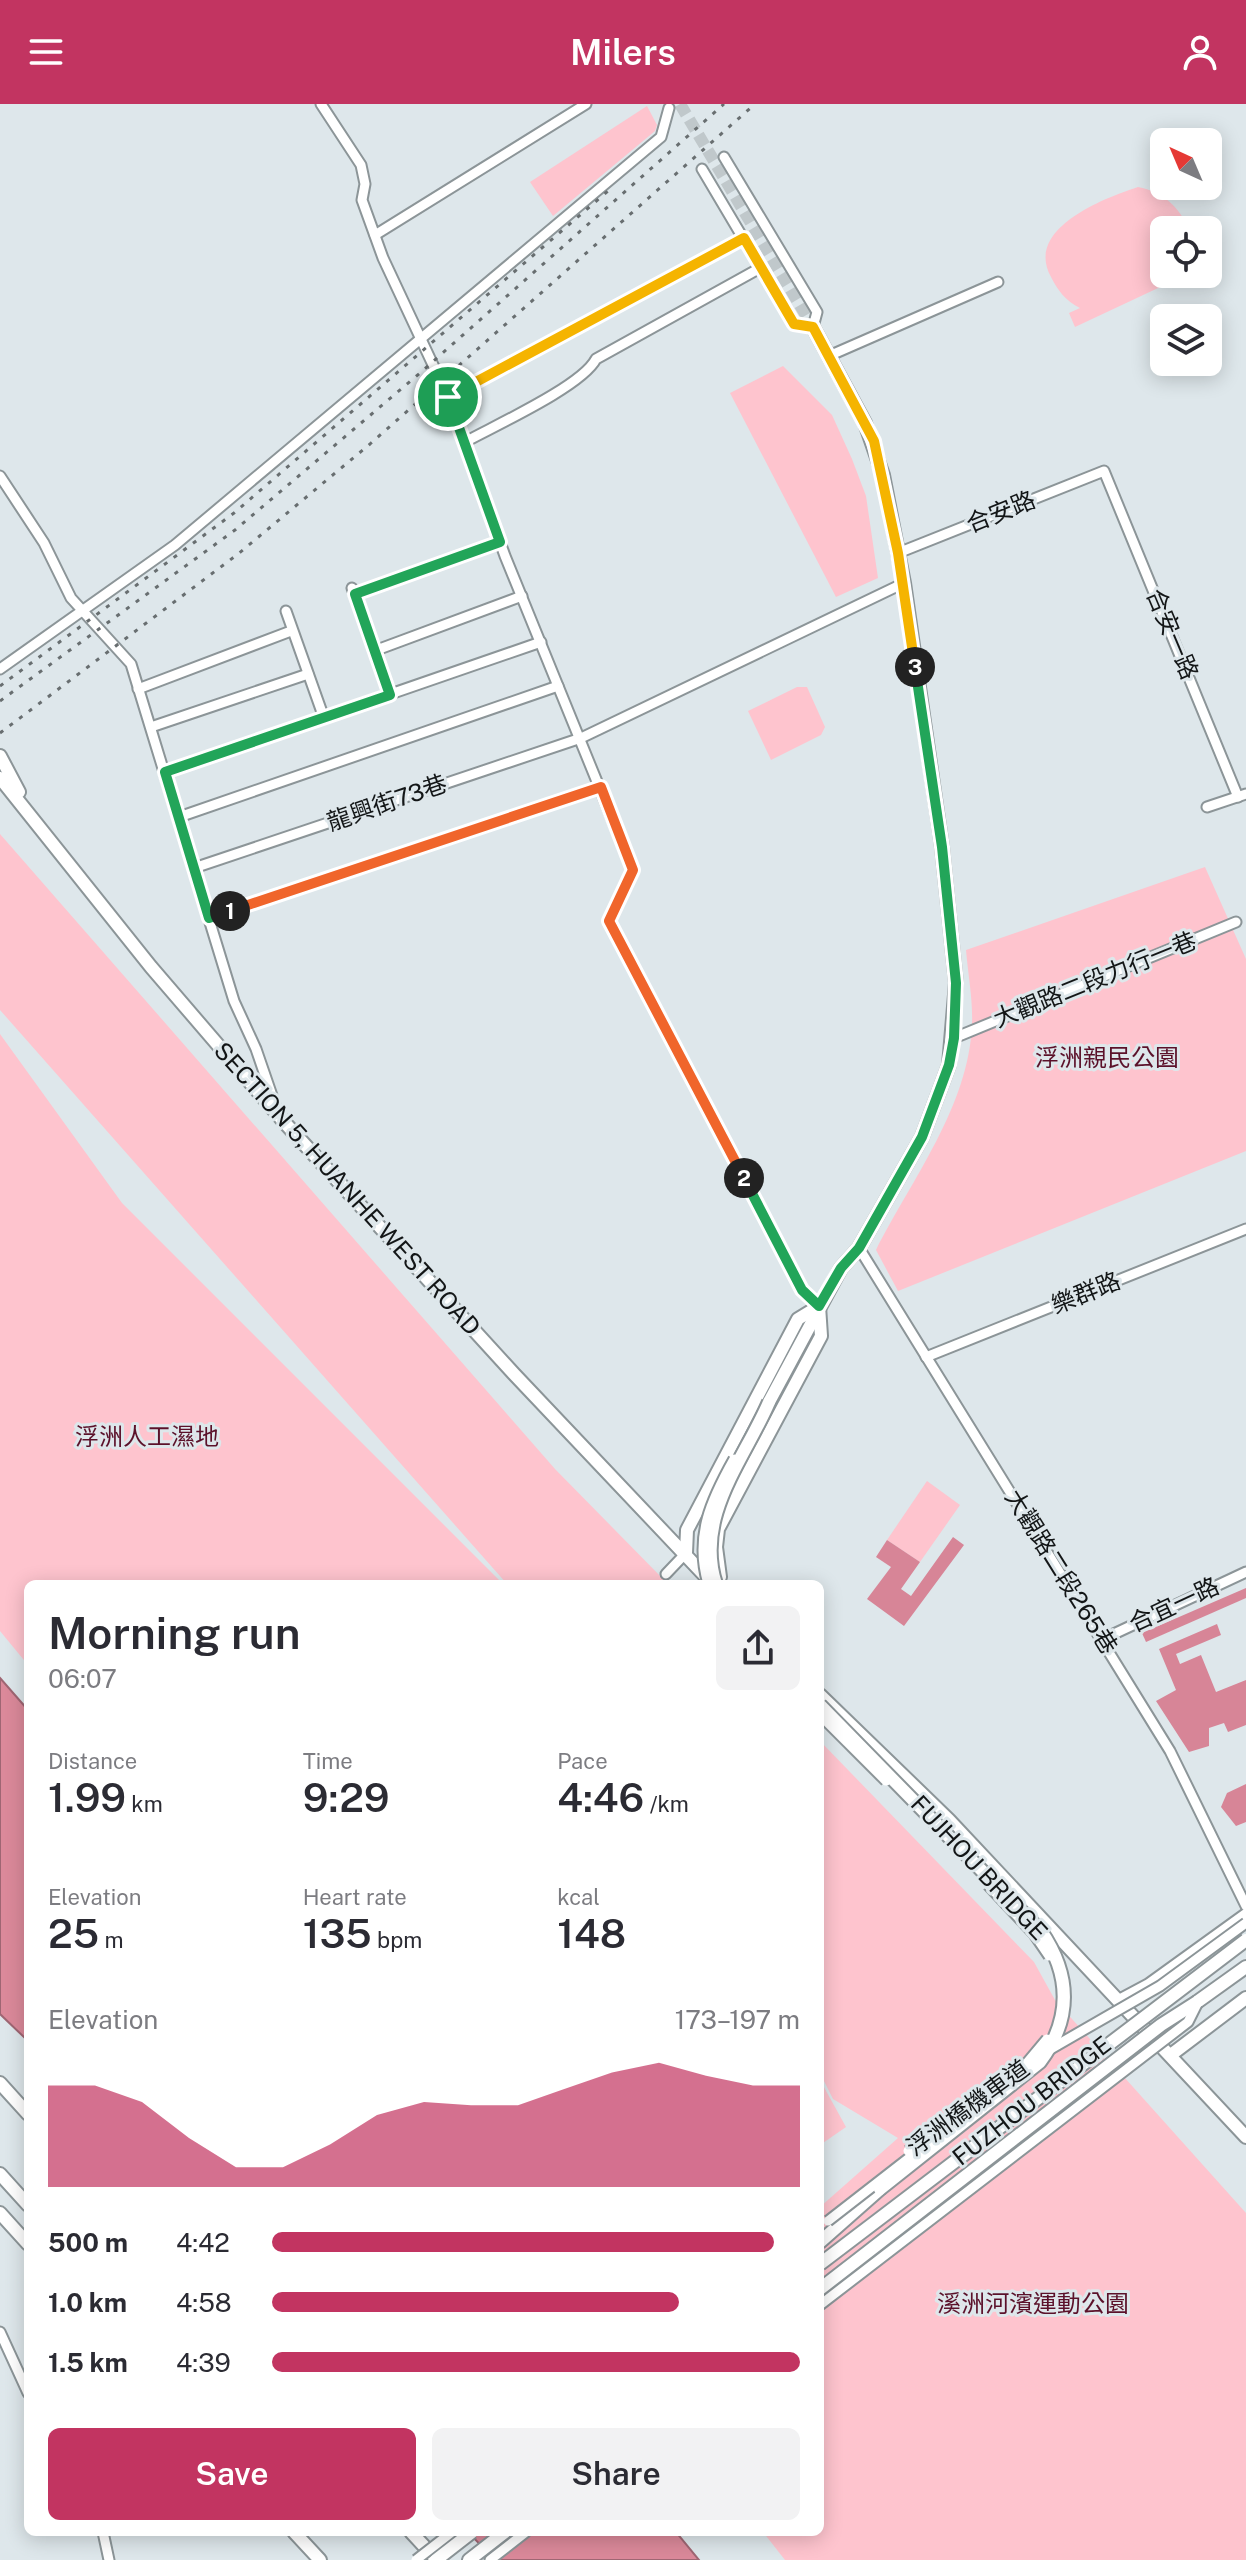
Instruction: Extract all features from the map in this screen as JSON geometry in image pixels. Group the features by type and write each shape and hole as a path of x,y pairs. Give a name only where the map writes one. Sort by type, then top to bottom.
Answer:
{"main road":[{"path":"714,1580 709,1545 714,1516 819,1306 841,1268 859,1248 922,1137 949,1065 954,1038 956,983 942,847 904,583 874,441 831,355 813,327"},
{"path":"0,756 31,816"},
{"name":"SECTION 5, HUANHE WEST ROAD","path":"0,778 151,967 280,1117 514,1374 711,1580"},
{"path":"819,1306 821,1336 718,1529 703,1545 686,1553 687,1530 798,1319 819,1306"},
{"path":"715,1580 718,1529"},
{"path":"824,1699 960,1832 1172,2054 1246,2137"},
{"name":"FUJHOU BRIDGE","path":"824,1709 1041,1931 1059,1959 1065,1999 1057,2035 1033,2068 880,2189 824,2238"},
{"path":"1119,2001 1149,1985 1246,1915"},
{"name":"FUZHOU BRIDGE","path":"824,2261 1180,1987 1246,1940"},
{"name":"FUZHOU BRIDGE","path":"824,2286 1161,2025 1246,1967"},
{"path":"1172,2054 1246,1998"},
{"path":"0,2083 24,2110"},
{"path":"0,2174 24,2201"},
{"path":"0,2213 24,2240"},
{"path":"298,2536 320,2560"},
{"path":"415,2536 436,2560 467,2536"},
{"path":"469,2560 500,2536"}],"street":[{"path":"321,104 361,165 365,184 362,200 375,235 448,397 500,542 633,870 609,921 802,1290 819,1306"},
{"path":"375,235 586,104"},
{"path":"0,669 175,545 421,340 661,137 667,128 669,105"},
{"path":"702,169 794,324 813,327 817,312 813,304 724,157"},
{"path":"448,397 744,238"},
{"path":"465,442 573,382 590,370 596,359 762,267"},
{"path":"831,355 998,282"},
{"name":"合安路","path":"898,553 1104,471"},
{"name":"合安一路","path":"1104,471 1242,796 1207,807"},
{"path":"0,476 44,543 71,598 131,664 234,1001 256,1049 280,1117"},
{"path":"390,695 354,591 500,542"},
{"name":"龍興街73巷","path":"194,868 581,738 904,583"},
{"path":"374,651 522,596"},
{"path":"286,611 324,718"},
{"path":"138,689 291,631"},
{"path":"165,772 541,642"},
{"path":"151,727 308,674"},
{"path":"179,817 558,686"},
{"path":"209,918 601,787"},
{"name":"大觀路二段力行一巷","path":"954,1038 1236,922"},
{"name":"樂群路","path":"926,1357 1246,1229"},
{"name":"大觀路二段265巷","path":"859,1248 1103,1639 1176,1762 1246,1906"},
{"path":"666,1574 686,1553"},
{"name":"合宜一路","path":"1103,1639 1246,1572"},
{"path":"824,1719 1034,1934 1048,1953 1059,1991 1053,2026 1036,2057 824,2224"},
{"name":"浮洲橋機車道","path":"824,2224 873,2179 1012,2073 1160,1986 1246,1923"},
{"path":"824,2302 1188,2022 1197,2002"},
{"path":"0,2332 24,2384"},
{"path":"104,2536 109,2560"},
{"path":"416,2560 447,2536"},
{"path":"490,2560 521,2536"}],"green space":[{"path":"647,106 657,125 655,131 553,216 530,182"},
{"path":"1138,187 1147,189 1150,190 1150,200 1167,200 1181,216 1150,216 1150,288 1158,288 1075,327 1069,313 1080,308 1063,295 1051,277 1046,260 1048,244 1072,218 1106,199"},
{"path":"783,366 832,415 866,496 878,578 836,597 730,393"},
{"path":"797,687 807,687 825,727 821,735 771,760 748,711"},
{"path":"0,834 555,1469 664,1580 503,1580 0,1010"},
{"name":"浮洲親民公園","path":"1205,867 1246,959 1246,1151 898,1291 876,1250 936,1141 961,1084 972,1024 966,950"},
{"name":"浮洲人工濕地","path":"0,1034 122,1203 499,1580 24,1580 24,1660 0,1631"},
{"path":"927,1481 960,1505 920,1562 887,1540"},
{"name":"溪洲河濱運動公園","path":"824,1745 1034,1962 1055,2000 1246,2213 1246,2560 785,2560 766,2536 824,2536 824,2203 898,2138 833,2099 824,2081"},
{"path":"824,2087 846,2127 824,2142"}],"shaded area":[{"path":"953,1537 964,1545 904,1626 867,1599 891,1567 876,1557 887,1540 920,1562 901,1589 911,1596"},
{"path":"1246,1588 1246,1598 1146,1642 1142,1633"},
{"path":"1217,1624 1221,1635 1176,1654 1180,1664 1201,1655 1216,1692 1246,1680 1246,1725 1228,1732 1224,1723 1209,1728 1209,1746 1189,1752 1156,1701 1176,1690 1159,1649"},
{"path":"0,1678 24,1705 24,2037 0,2014"},
{"path":"1246,1784 1246,1822 1236,1826 1221,1807 1227,1793"},
{"path":"472,2536 679,2536 699,2560 495,2560"}],"tunnel":[{"path":"680,104 813,327"}],"railway":[{"path":"0,701 235,530 420,373 724,104"},
{"path":"0,733 238,554 370,444 755,104"},
{"path":"0,686 234,513 608,191"}],"route":[{"path":"744,238 794,324 813,327 831,355 874,441 904,583 942,847 956,983 954,1038 941,1092 922,1137 859,1248 841,1268 819,1306 802,1290 636,966 609,921 633,870 601,787 209,918 165,772 390,695 355,594 500,542 448,397 744,238"}]}
